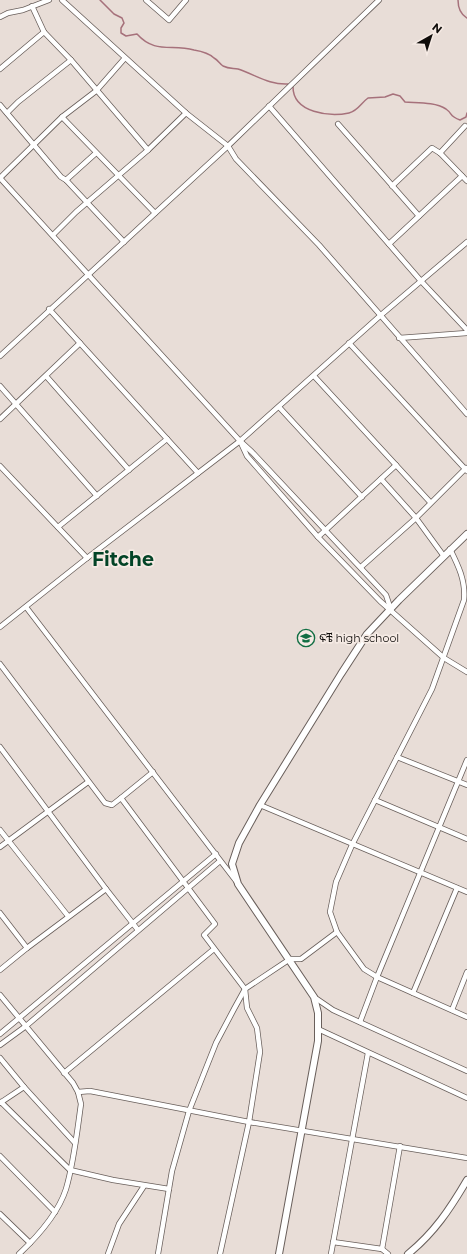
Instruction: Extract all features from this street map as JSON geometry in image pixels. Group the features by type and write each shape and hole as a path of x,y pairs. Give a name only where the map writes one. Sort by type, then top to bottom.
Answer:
{"street":[{"path":"0,17 8,12 23,10 49,0"},
{"path":"62,0 186,113 228,146 236,159 319,245 381,315 399,338 466,410"},
{"path":"146,0 169,20 186,0"},
{"path":"0,356 49,309 228,146 379,0"},
{"path":"32,6 44,32 148,150"},
{"path":"0,69 44,32"},
{"path":"125,58 96,91 62,117 0,178 89,274 240,442 252,452 325,531 361,567 386,595 391,610"},
{"path":"7,113 18,102 70,60"},
{"path":"0,105 62,177 124,242"},
{"path":"268,106 421,281 467,330"},
{"path":"53,235 86,203 148,150 186,113"},
{"path":"62,117 155,213"},
{"path":"338,124 419,216"},
{"path":"440,153 465,126"},
{"path":"392,186 432,148 440,153 467,181"},
{"path":"66,180 96,153"},
{"path":"389,244 462,176"},
{"path":"0,628 87,558 240,442 349,343 467,242"},
{"path":"49,309 198,473"},
{"path":"399,338 467,333"},
{"path":"0,420 80,343"},
{"path":"349,343 466,469 430,502 416,518 361,567"},
{"path":"46,376 129,470"},
{"path":"314,376 430,502"},
{"path":"0,386 97,496"},
{"path":"279,407 362,497"},
{"path":"58,527 167,439"},
{"path":"240,442 247,456 318,537 380,601 444,658 467,672"},
{"path":"318,537 396,465"},
{"path":"0,466 87,558"},
{"path":"381,479 416,518 443,555"},
{"path":"238,884 232,864 239,843 340,674 367,634 443,555 467,534"},
{"path":"450,549 459,568 466,590 444,658 432,689 352,845 336,882 330,912 338,932 364,969 467,1017"},
{"path":"26,607 216,854 290,959 314,997 318,1014 318,1041 278,1254"},
{"path":"0,664 105,803 112,805 153,772"},
{"path":"0,747 138,930"},
{"path":"397,757 467,785"},
{"path":"360,1022 377,976 440,828 467,760"},
{"path":"0,848 88,782"},
{"path":"121,798 182,882 215,924 204,935 245,989 247,1008 257,1028 260,1052 249,1122 220,1254"},
{"path":"375,800 467,839"},
{"path":"260,806 467,892"},
{"path":"0,830 68,916"},
{"path":"0,1034 20,1019 216,854"},
{"path":"0,1044 26,1026 220,861"},
{"path":"413,993 457,888"},
{"path":"0,970 68,916 106,889"},
{"path":"0,913 27,948"},
{"path":"158,1254 172,1171 189,1110 216,1042 245,989 290,959 301,959 338,932"},
{"path":"64,1073 214,949"},
{"path":"452,1010 467,972"},
{"path":"0,995 78,1092 80,1104 75,1143 66,1190 55,1212 19,1254"},
{"path":"314,997 333,1010 467,1071"},
{"path":"318,1030 467,1098"},
{"path":"331,1254 368,1053"},
{"path":"0,1058 75,1143"},
{"path":"24,1087 0,1103 70,1170 144,1186 169,1189"},
{"path":"78,1092 90,1090 249,1122 467,1158"},
{"path":"382,1249 400,1146"},
{"path":"0,1156 55,1212"},
{"path":"408,1254 420,1244 442,1220 467,1180"},
{"path":"108,1254 119,1224 144,1186"},
{"path":"0,1214 30,1243"},
{"path":"333,1242 382,1249 388,1254"}],"waterway":[{"path":"100,0 114,14 122,18 124,23 121,28 121,33 126,36 137,34 150,44 157,46 186,48 202,52 217,60 225,67 238,69 275,83 288,84"},
{"path":"458,0 458,6 463,15 467,18"},
{"path":"293,87 295,96 299,103 306,108 323,113 349,113 357,109 368,98 385,97 393,94 400,96 405,102 437,105 446,109 454,117 460,120 466,117 467,113"}],"place":[{"name":"ፍቼ high school","path":"306,638"}],"district":[{"name":"Fitche","path":"123,559"}]}
